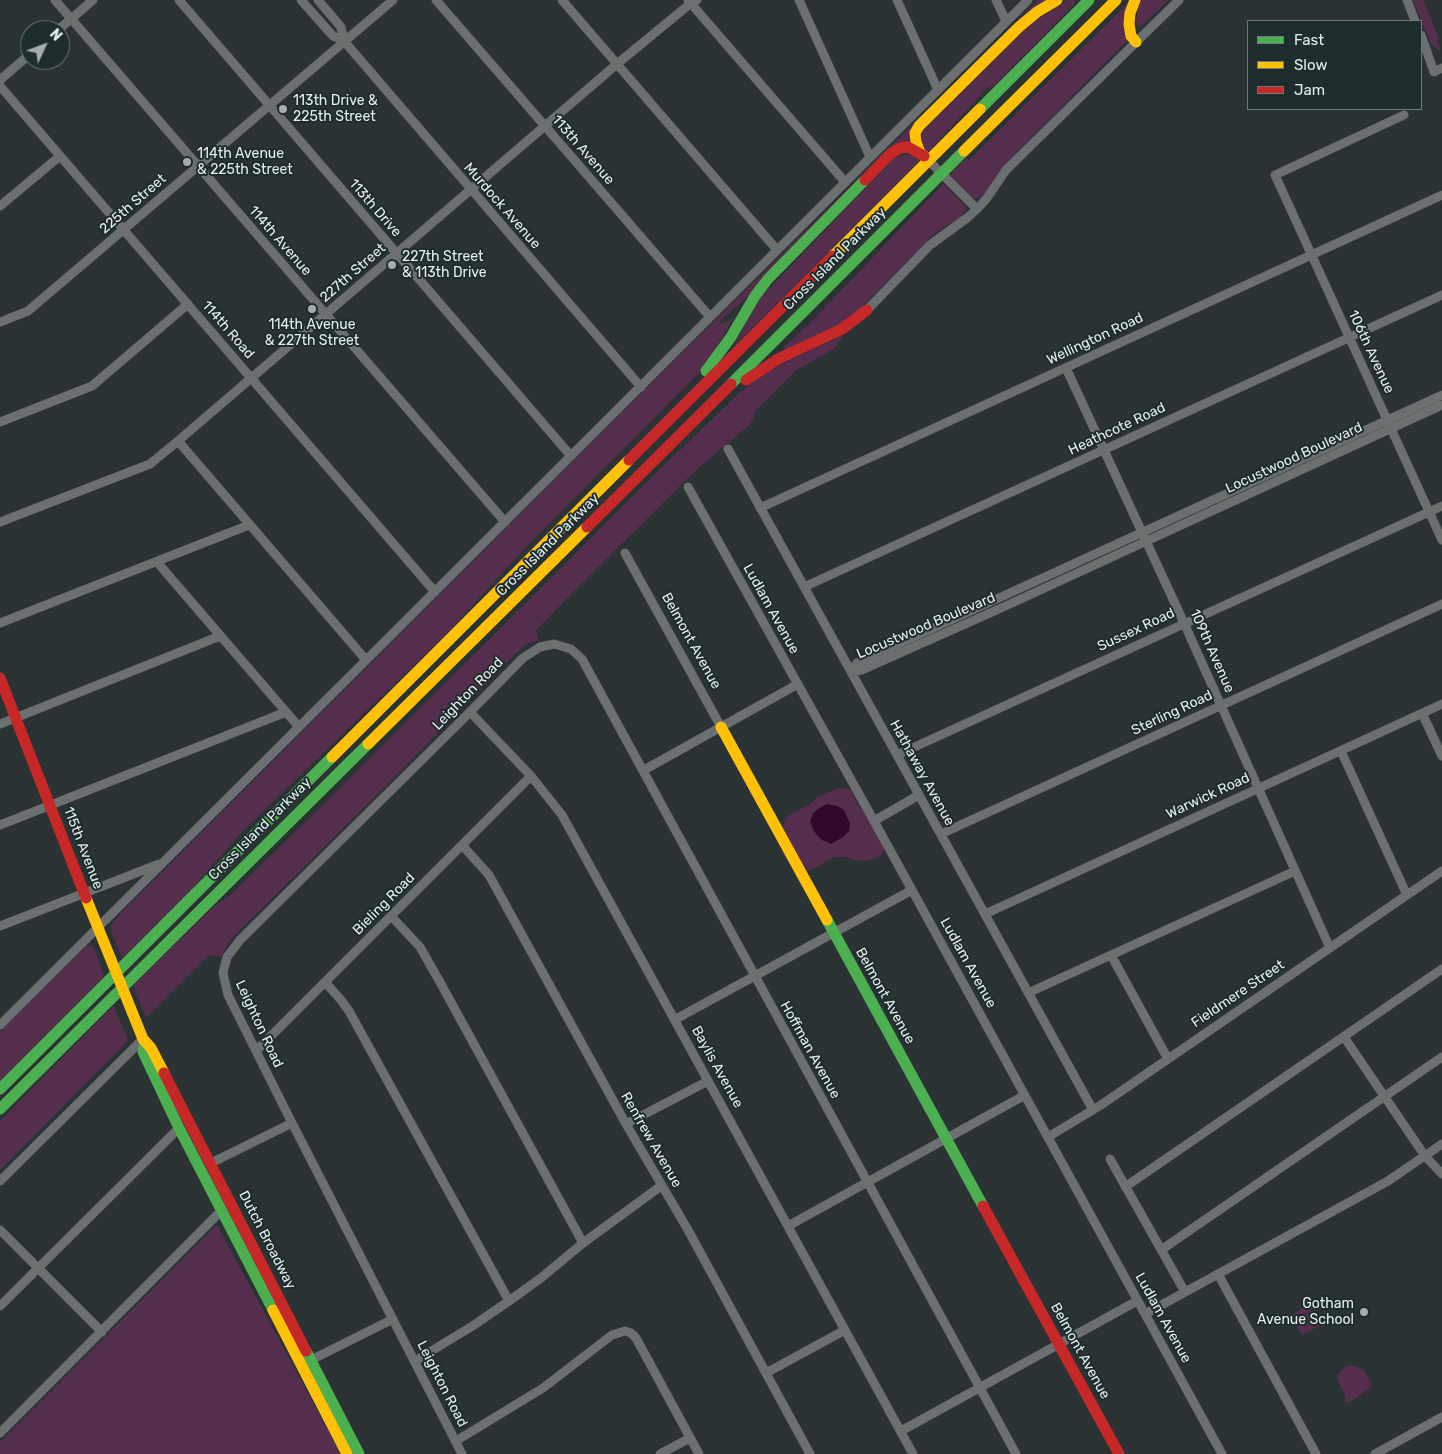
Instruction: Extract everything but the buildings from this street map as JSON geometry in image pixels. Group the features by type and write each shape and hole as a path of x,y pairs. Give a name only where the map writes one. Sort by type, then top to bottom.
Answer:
{"main road":[{"path":"924,156 916,142 915,133 919,126 1019,27 1037,12 1057,0"},
{"name":"Cross Island Parkway","path":"0,1089 1089,0"},
{"name":"Cross Island Parkway","path":"0,1109 1116,0"},
{"path":"1135,0 1130,13 1129,24 1132,36 1136,42"},
{"path":"677,411 731,337 755,296 782,263 893,152 900,148 908,147 924,156"},
{"path":"687,428 763,368 784,355 842,329 867,310"},
{"name":"115th Avenue","path":"0,678 142,1037"},
{"name":"Belmont Avenue","path":"721,727 1119,1454"},
{"name":"Dutch Broadway","path":"142,1037 143,1052 184,1125 210,1163 231,1203 347,1454"},
{"name":"Dutch Broadway","path":"184,1125 200,1169 221,1211 359,1454"},
{"path":"200,1169 210,1163"},
{"path":"221,1211 231,1203"}],"street":[{"name":"114th Avenue","path":"55,0 505,522"},
{"path":"71,19 93,0"},
{"name":"113th Drive","path":"179,0 571,456"},
{"name":"Murdock Avenue","path":"301,0 333,36 344,41 640,387"},
{"name":"Murdock Avenue","path":"318,0 341,28 344,41"},
{"name":"225th Street","path":"0,322 28,311 393,0"},
{"name":"113th Avenue","path":"436,0 710,317"},
{"path":"562,0 777,250"},
{"path":"799,0 870,157"},
{"path":"898,0 938,90"},
{"path":"996,0 1006,21"},
{"path":"0,1025 1028,0"},
{"path":"867,310 930,245 967,218 987,198 1006,170 1179,0"},
{"path":"1407,0 1415,20"},
{"path":"692,1 845,182"},
{"name":"227th Street","path":"0,522 150,464 692,1"},
{"path":"1422,38 1434,72 1442,68"},
{"path":"0,80 20,63"},
{"name":"114th Road","path":"0,86 435,592"},
{"name":"106th Avenue","path":"1404,115 1275,175 1442,540"},
{"path":"0,206 60,156"},
{"path":"924,156 976,209"},
{"name":"Wellington Road","path":"760,508 1442,195"},
{"name":"Heathcote Road","path":"804,587 1442,295"},
{"path":"0,422 92,386 188,304"},
{"name":"109th Avenue","path":"1066,368 1184,623 1330,948"},
{"name":"Locustwood Boulevard","path":"851,671 862,670 1145,541 1266,481 1389,424 1442,395"},
{"name":"Locustwood Boulevard","path":"1389,424 1442,405"},
{"path":"178,442 366,660"},
{"name":"Hathaway Avenue","path":"728,449 1093,1110"},
{"name":"Locustwood Boulevard","path":"851,671 857,663 1141,532 1266,481"},
{"name":"Ludlam Avenue","path":"688,487 1222,1454"},
{"name":"Sussex Road","path":"897,755 1442,506"},
{"path":"0,623 249,525"},
{"name":"Belmont Avenue","path":"625,553 721,727"},
{"path":"156,562 299,727"},
{"path":"994,600 999,609"},
{"name":"Sterling Road","path":"941,834 1442,604"},
{"path":"0,724 220,636"},
{"name":"Leighton Road","path":"462,1454 256,1052 225,985 223,974 227,957 240,940 523,658 540,647 554,644 571,649 582,659"},
{"name":"Hoffman Avenue","path":"582,659 1016,1454"},
{"path":"644,770 798,684"},
{"name":"Warwick Road","path":"984,914 1442,704"},
{"path":"0,824 286,712"},
{"name":"Baylis Avenue","path":"470,712 531,776 562,816 676,1019 913,1454"},
{"path":"1422,713 1442,756"},
{"path":"1341,751 1406,895"},
{"name":"Bieling Road","path":"256,1052 531,776"},
{"path":"874,821 919,795"},
{"name":"Renfrew Avenue","path":"462,845 489,875 626,1124 688,1230 810,1454"},
{"path":"0,926 164,862"},
{"path":"1028,993 1295,871"},
{"name":"Fieldmere Street","path":"1048,1137 1081,1119 1442,871"},
{"path":"676,1019 912,890"},
{"path":"391,916 420,948 437,976 583,1243"},
{"path":"1111,955 1168,1059"},
{"path":"1126,1186 1442,969"},
{"path":"325,982 348,1011 509,1301"},
{"path":"0,1181 142,1037"},
{"path":"1344,1037 1425,1156 1442,1174"},
{"path":"1161,1250 1442,1057"},
{"path":"626,1124 708,1080"},
{"path":"788,1226 1024,1096"},
{"path":"210,1163 292,1123"},
{"path":"0,1306 184,1125"},
{"path":"1145,1314 1388,1181 1442,1144"},
{"path":"1110,1159 1185,1292"},
{"path":"415,1361 509,1301 541,1278 583,1243 661,1186"},
{"path":"0,1433 221,1211"},
{"path":"0,1230 102,1332"},
{"path":"1218,1274 1316,1454"},
{"path":"901,1431 1137,1301"},
{"path":"306,1363 392,1319"},
{"path":"766,1373 845,1330"},
{"path":"456,1441 543,1388 612,1336 625,1331 631,1333 636,1338 699,1454"},
{"path":"1374,1454 1442,1418"},
{"path":"660,1454 690,1438"}],"shaded area":[{"path":"1038,0 1048,0 911,143 720,321 720,323 723,323 733,319 706,366 528,545 451,629 242,832 191,890 122,958 112,934 111,925 120,914"},
{"path":"1067,0 1075,0 1074,5 992,88 989,86 927,153 921,141 923,131 1030,24"},
{"path":"1139,0 1168,0 1144,24 1139,26 1136,23"},
{"path":"1413,0 1423,0 1439,39 1437,40 1440,51 1431,44"},
{"path":"1129,2 1129,37 1126,42 1000,170 985,193 976,199 972,197 950,175 967,158 969,160"},
{"path":"913,156 919,161 733,347 759,299 896,157"},
{"path":"943,184 965,205 966,209 961,217 935,233 848,321 783,351 784,347 812,321"},
{"path":"843,335 835,348 795,371 754,412 753,420 748,426 695,471 578,587 536,630 538,640 527,644 515,654 386,786 237,933 228,943 221,957 209,955 146,1018 133,986 215,905 228,897 330,798 738,394 766,372"},
{"path":"839,788 850,789 857,804 866,813 884,845 884,851 881,855 864,861 847,857 834,857 810,871 801,864 782,830 785,819 812,803 817,797","holes":["844,810 850,824 822,840 811,827"]},
{"path":"827,804 844,810 850,824 849,831 831,844 822,840 816,834 810,822 813,813"},
{"path":"91,945 94,948 104,976 0,1081 0,1032 87,946"},
{"path":"113,1006 127,1036 127,1042 0,1170 0,1121"},
{"path":"217,1225 341,1454 0,1454 0,1442"},
{"path":"1310,1304 1321,1325 1302,1335 1291,1315"},
{"path":"1347,1366 1355,1366 1362,1369 1371,1383 1371,1387 1349,1403 1345,1401 1345,1396 1337,1378 1340,1371"}],"traffic: fast":[{"path":"980,109 1089,0"},
{"path":"731,384 964,151"},
{"path":"706,371 731,337 755,296 768,279 865,180"},
{"path":"0,1109 368,744"},
{"path":"0,1089 332,757"},
{"path":"827,920 983,1206"},
{"path":"145,1043 143,1052 179,1128 273,1310"},
{"path":"306,1351 359,1454"}],"traffic: slow":[{"path":"924,156 920,153 916,142 915,133 919,126 1019,27 1037,12 1057,0"},
{"path":"964,151 1116,0"},
{"path":"1135,0 1130,13 1129,24 1131,36 1136,42"},
{"path":"833,256 980,109"},
{"path":"332,757 629,460"},
{"path":"368,744 587,527"},
{"path":"721,727 827,920"},
{"path":"86,898 143,1039 151,1048 164,1073"},
{"path":"273,1310 347,1454"}],"traffic: jam":[{"path":"865,180 890,154 900,148 908,147 924,156"},
{"path":"629,460 833,256"},
{"path":"746,380 778,359 842,329 867,310"},
{"path":"587,527 731,384"},
{"path":"0,678 86,898"},
{"path":"164,1073 306,1351"},
{"path":"983,1206 1119,1454"}],"place":[{"name":"113th Drive & 225th Street","path":"283,109"},
{"name":"114th Avenue & 225th Street","path":"187,162"},
{"name":"227th Street & 113th Drive","path":"392,265"},
{"name":"114th Avenue & 227th Street","path":"312,309"},
{"name":"Gotham Avenue School","path":"1364,1312"}]}
